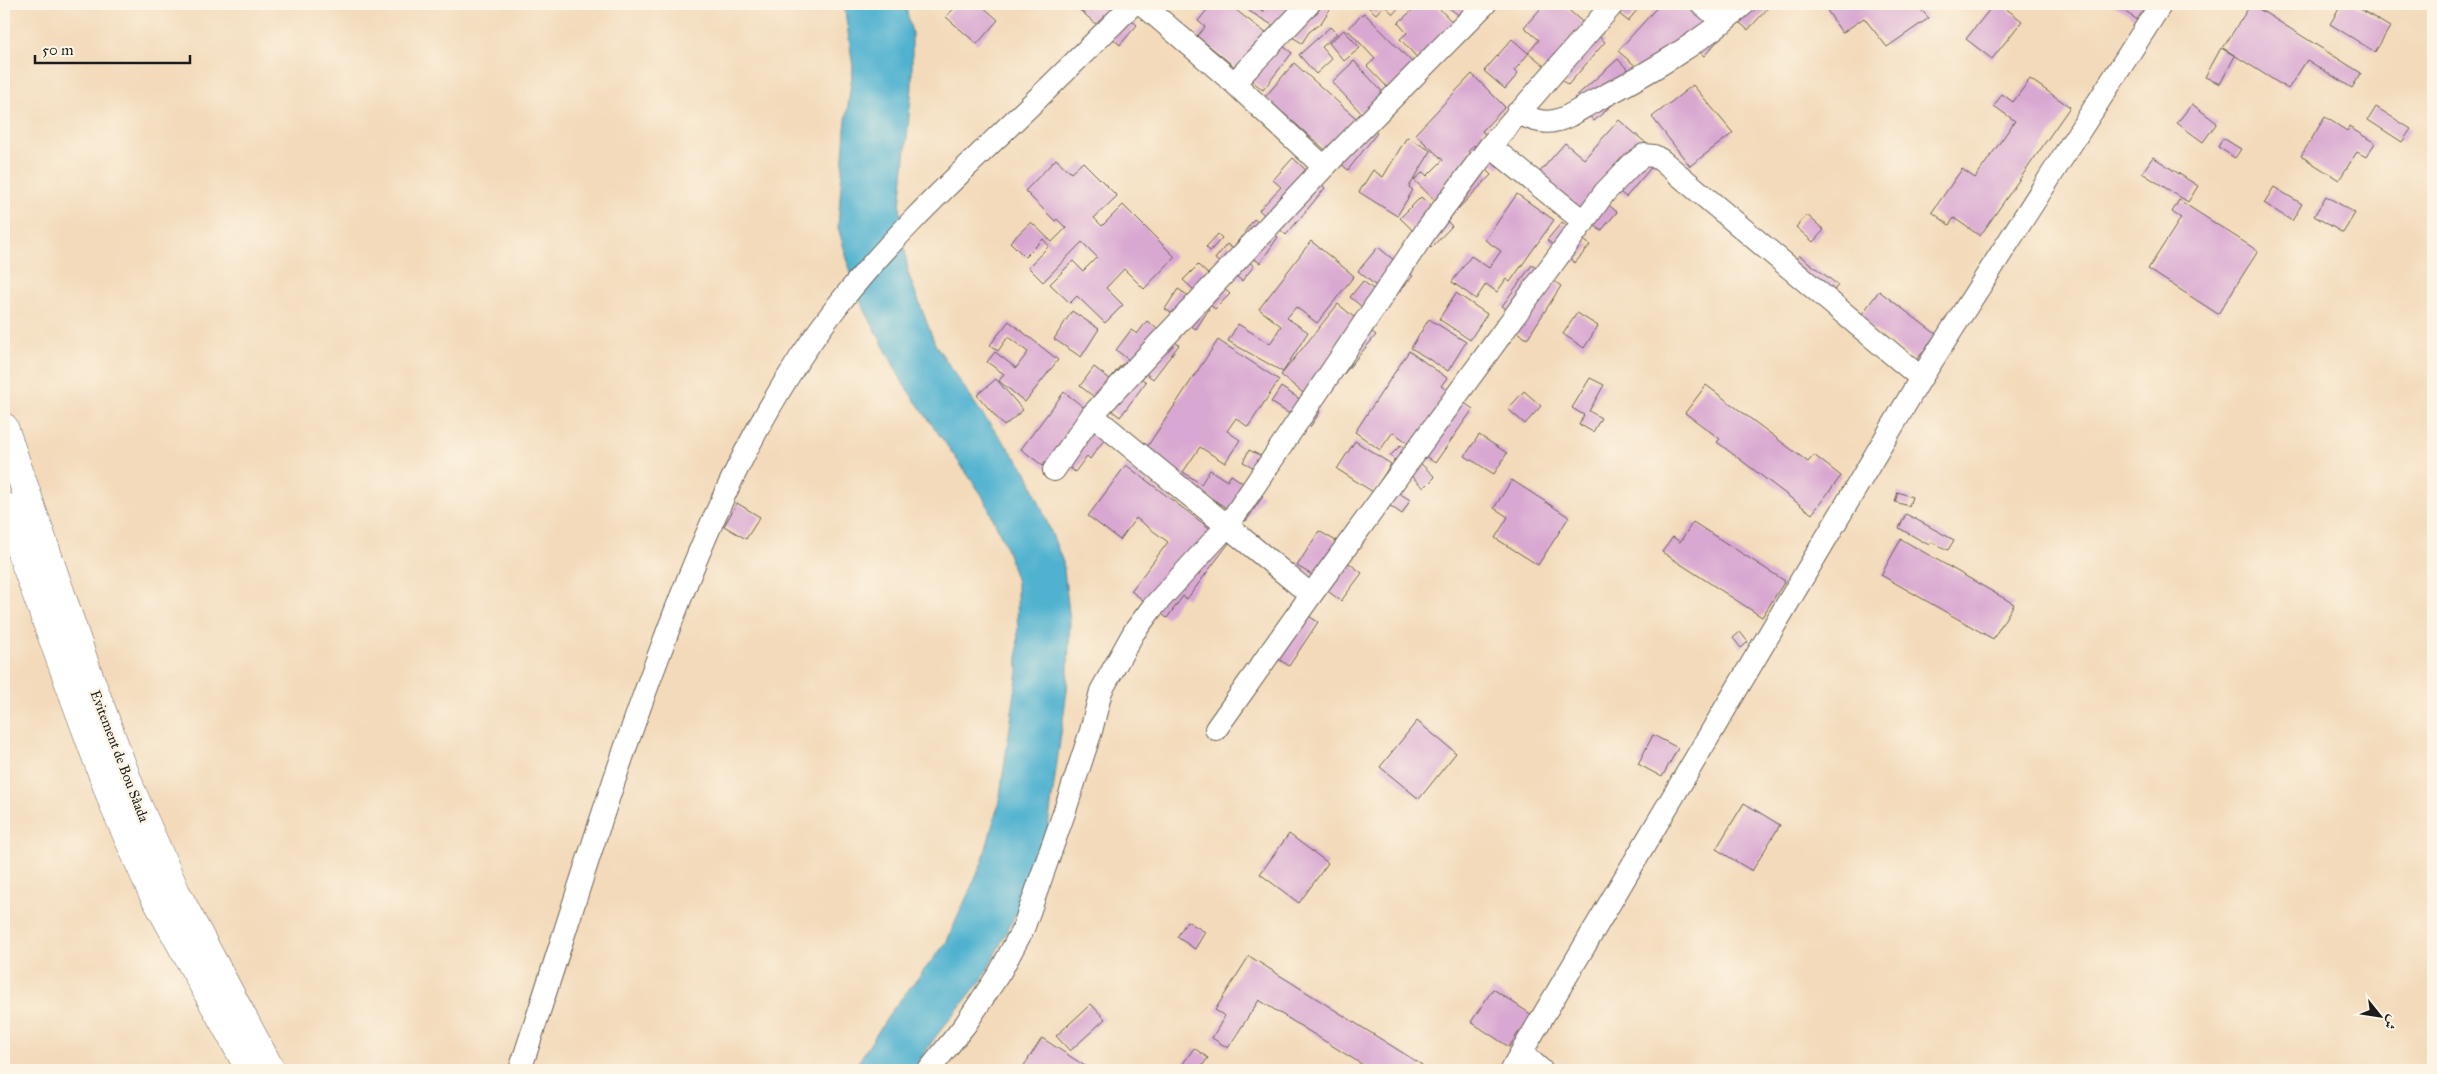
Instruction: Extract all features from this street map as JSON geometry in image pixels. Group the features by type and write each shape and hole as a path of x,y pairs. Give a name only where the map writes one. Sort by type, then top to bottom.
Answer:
{"highway":[{"name":"Evitement de Bou Sâada","path":"4,427 87,670 132,792 176,892 271,1070"},
{"name":"Evitement de Bou Sâada","path":"4,506 114,806 148,883 250,1070"}],"street":[{"path":"520,1070 633,723 682,592 748,443 795,367 837,306 911,220 1042,95 1133,4"},
{"path":"1142,4 1234,83 1324,167"},
{"path":"1234,83 1309,4"},
{"path":"1054,470 1092,415 1324,167 1485,4"},
{"path":"929,1070 964,1025 1000,972 1023,929 1064,813 1101,692 1116,660 1152,608 1228,525 1426,232 1490,146 1613,4"},
{"path":"1702,4 1723,22"},
{"path":"1517,113 1545,122 1560,120 1640,75 1723,22 1744,4"},
{"path":"1541,1070 1517,1062 1921,378 2161,4"},
{"path":"1490,146 1584,222"},
{"path":"1216,729 1311,595 1605,192 1632,164 1644,155 1654,156 1921,378"},
{"path":"1092,415 1311,595"}],"water":[{"path":"844,4 905,4 912,33 912,87 900,207 908,273 935,344 982,414 1027,472 1063,562 1070,621 1067,691 1047,834 1024,898 983,978 936,1036 913,1070 853,1070 893,1009 946,943 982,863 999,802 1018,671 1017,582 1005,544 982,495 904,385 858,297 838,227 845,129 853,67"}],"building":[{"path":"958,4 980,4 998,20 977,44 946,17"},
{"path":"1073,4 1113,4 1137,25 1120,45"},
{"path":"1212,4 1228,4 1292,53 1263,90 1197,36 1205,27 1198,21"},
{"path":"1259,4 1322,4 1330,9 1321,23 1309,32 1302,43 1249,11 1253,5 1264,12"},
{"path":"1365,4 1402,4 1393,14 1384,5 1376,14"},
{"path":"1419,4 1435,4 1460,30 1423,64 1400,39 1407,33 1398,23"},
{"path":"1444,4 1463,4 1473,11 1465,20"},
{"path":"1545,4 1562,4 1605,42 1568,85 1529,53 1514,71 1518,74 1505,89 1484,71 1512,39 1528,53 1539,40 1524,27"},
{"path":"1607,4 1642,4 1628,21"},
{"path":"1660,4 1687,4 1723,35 1704,56 1684,38 1653,81 1618,51"},
{"path":"1719,4 1762,4 1767,9 1748,30"},
{"path":"1823,4 1915,4 1929,18 1887,47 1864,18 1842,33"},
{"path":"1994,4 2000,4 2022,21 1992,59 1966,39"},
{"path":"2112,4 2149,4 2138,20"},
{"path":"2251,4 2361,73 2352,88 2307,60 2288,89 2223,48"},
{"path":"2342,4 2352,4 2390,27 2375,52 2330,24"},
{"path":"1364,13 1416,66 1390,90 1367,66 1375,59 1347,29"},
{"path":"1330,27 1337,34 1322,47 1332,59 1316,74 1299,55"},
{"path":"1344,30 1360,48 1344,61 1329,43"},
{"path":"2221,48 2235,56 2220,84 2205,77"},
{"path":"1618,59 1629,71 1614,103 1594,121 1574,98"},
{"path":"1354,61 1386,96 1364,116 1332,82"},
{"path":"1294,63 1357,119 1359,117 1377,133 1348,170 1265,97"},
{"path":"1472,74 1505,107 1482,131 1509,157 1498,168 1474,145 1468,152 1491,175 1451,216 1414,180 1423,172 1427,176 1443,160 1415,134"},
{"path":"2030,79 2070,107 1980,236 1954,218 1949,225 1932,212 1962,169 1975,178 2015,121 1994,106 2002,94 2013,102"},
{"path":"1693,85 1733,133 1690,166 1652,117"},
{"path":"2192,104 2217,123 2203,142 2177,123"},
{"path":"2376,107 2411,129 2402,142 2368,120"},
{"path":"2325,117 2347,131 2349,127 2375,143 2366,157 2357,152 2339,180 2301,156"},
{"path":"1619,120 1661,156 1626,197 1610,184 1599,197 1617,212 1601,231 1538,174 1565,143 1584,159"},
{"path":"1407,137 1431,151 1409,187 1413,190 1397,216 1359,192 1373,170 1383,177"},
{"path":"2223,138 2241,149 2235,158 2218,147"},
{"path":"2153,157 2198,186 2188,202 2142,173"},
{"path":"1293,158 1325,188 1286,235 1259,210 1281,187 1273,180"},
{"path":"1056,159 1071,173 1083,162 1117,196 1094,218 1102,226 1123,205 1175,257 1144,289 1124,269 1106,288 1123,305 1105,323 1077,296 1070,303 1050,284 1073,261 1083,271 1097,257 1082,242 1043,282 1028,267 1049,246 1043,239 1025,257 1010,242 1031,222 1052,242 1066,228 1057,219 1055,221 1025,191"},
{"path":"2274,187 2302,204 2292,221 2264,203"},
{"path":"1517,194 1554,220 1510,282 1506,279 1497,292 1486,284 1476,299 1452,282 1471,256 1489,268 1501,251 1485,240"},
{"path":"2326,196 2355,213 2343,233 2314,216"},
{"path":"1421,197 1452,226 1431,248 1400,218"},
{"path":"2179,200 2258,251 2218,314 2148,269 2181,218 2172,212"},
{"path":"1807,215 1824,230 1813,242 1796,227"},
{"path":"1254,219 1278,237 1260,263 1235,245"},
{"path":"1562,222 1590,245 1575,263 1547,240"},
{"path":"1218,234 1222,238 1210,251 1206,247"},
{"path":"1311,241 1354,276 1317,323 1296,307 1287,318 1308,332 1283,372 1228,341 1238,324 1270,344 1281,326 1259,309"},
{"path":"1227,244 1254,266 1242,281 1215,259"},
{"path":"1378,247 1413,276 1392,299 1358,271"},
{"path":"1799,255 1838,285 1829,297 1790,267"},
{"path":"1198,265 1230,294 1215,309 1183,280"},
{"path":"1532,265 1561,286 1527,339 1508,326 1515,315 1502,306"},
{"path":"1363,281 1387,300 1374,317 1350,297"},
{"path":"1178,289 1209,309 1196,329 1165,309"},
{"path":"1879,291 1936,334 1916,361 1859,318"},
{"path":"1456,293 1487,314 1470,340 1439,319"},
{"path":"1338,304 1376,335 1318,405 1281,375"},
{"path":"1072,311 1099,329 1081,357 1054,339"},
{"path":"1577,313 1598,326 1584,348 1563,334"},
{"path":"1429,319 1466,342 1448,371 1411,348"},
{"path":"1009,321 1058,360 1025,402 999,381 1004,374 987,362 995,352 1016,368 1028,352 1008,337 998,351 990,345"},
{"path":"1147,321 1179,345 1153,379 1116,350 1131,330 1137,334"},
{"path":"1218,340 1279,380 1248,427 1236,418 1227,431 1240,440 1225,463 1200,447 1183,472 1201,484 1210,470 1227,481 1231,475 1263,496 1246,521 1143,453"},
{"path":"1409,351 1447,378 1441,386 1473,409 1435,463 1393,432 1380,450 1355,432"},
{"path":"1122,364 1146,382 1120,417 1080,386 1094,367 1110,379"},
{"path":"1590,378 1604,385 1589,411 1601,418 1593,432 1579,424 1584,415 1572,408"},
{"path":"996,379 1023,410 1004,426 977,395"},
{"path":"1706,385 1808,462 1814,455 1841,476 1812,514 1717,442 1720,439 1685,413"},
{"path":"1281,387 1320,412 1310,427 1271,402"},
{"path":"1524,391 1541,406 1525,424 1508,409"},
{"path":"1064,392 1112,429 1090,459 1087,456 1075,472 1069,467 1060,479 1021,449"},
{"path":"1479,435 1507,453 1494,474 1465,456"},
{"path":"1355,441 1391,464 1373,492 1337,469"},
{"path":"1401,445 1435,477 1424,488 1390,456"},
{"path":"1249,450 1267,459 1261,471 1243,462"},
{"path":"1126,465 1229,543 1187,599 1183,596 1167,618 1131,591 1168,542 1136,518 1120,540 1088,516"},
{"path":"1512,480 1569,517 1538,565 1495,538 1508,517 1494,508"},
{"path":"1385,484 1410,500 1402,514 1377,497"},
{"path":"1898,492 1912,497 1909,506 1895,502"},
{"path":"737,503 760,517 746,539 724,526"},
{"path":"1906,514 1954,540 1948,550 1931,542 1929,545 1899,528"},
{"path":"1693,522 1785,581 1762,617 1662,552 1673,537 1680,542"},
{"path":"1319,531 1341,544 1319,579 1297,566"},
{"path":"1901,539 2014,604 1993,639 1881,575"},
{"path":"1342,558 1362,573 1341,601 1321,586"},
{"path":"1295,607 1318,622 1289,666 1277,658"},
{"path":"1740,632 1748,642 1741,648 1733,638"},
{"path":"1417,721 1456,753 1419,799 1380,767"},
{"path":"1653,735 1678,748 1662,777 1638,764"},
{"path":"1744,803 1780,825 1752,871 1716,849"},
{"path":"1289,834 1328,863 1299,903 1260,874"},
{"path":"1187,921 1205,932 1195,949 1177,937"},
{"path":"1249,956 1422,1065 1419,1070 1371,1070 1259,1000 1228,1048 1212,1038 1225,1016 1215,1010"},
{"path":"1493,989 1538,1019 1528,1034 1520,1030 1509,1047 1471,1022"},
{"path":"1091,1004 1105,1019 1070,1051 1056,1036"},
{"path":"1042,1038 1091,1070 1021,1070"},
{"path":"1194,1048 1208,1058 1199,1070 1190,1070 1182,1065"}]}
